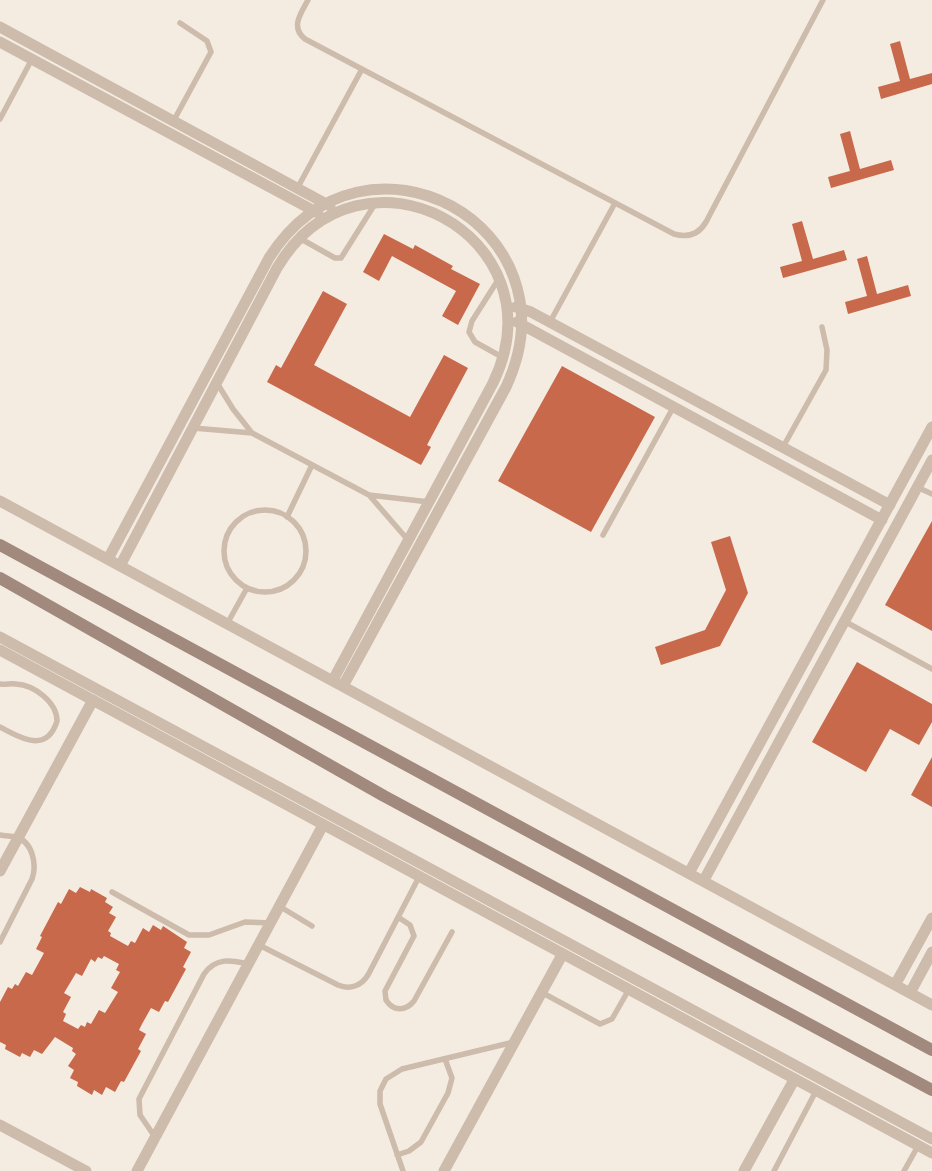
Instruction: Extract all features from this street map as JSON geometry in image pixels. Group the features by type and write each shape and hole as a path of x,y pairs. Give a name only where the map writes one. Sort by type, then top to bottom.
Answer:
{"street":[{"path":"0,26 327,203 334,214"},
{"path":"0,42 314,210 323,220"},
{"path":"108,559 269,258 286,234 314,210 362,190 392,188 421,192 448,203 473,219 494,240 512,272 521,308 520,350 506,387 338,683"},
{"path":"120,566 277,268 300,238 334,214 351,207 376,203 412,205 445,217 478,243 500,278 507,305 508,319 504,358 493,383 408,540 338,683"},
{"path":"507,305 521,308 550,322 890,505"},
{"path":"508,319 522,324 882,520"},
{"path":"689,873 932,427"},
{"path":"704,880 932,460"},
{"path":"853,504 860,490"},
{"path":"0,501 932,1005"},
{"path":"0,546 932,1050"},
{"path":"0,578 393,801 932,1090"},
{"path":"0,636 932,1139"},
{"path":"0,650 419,878 932,1153"},
{"path":"0,871 93,700"},
{"path":"137,1171 323,825"},
{"path":"895,985 932,918"},
{"path":"910,993 932,952"},
{"path":"444,1171 562,955"},
{"path":"744,1171 794,1080"},
{"path":"0,1124 86,1171"}],"lane":[{"path":"308,0 297,21 299,33 305,39 674,234 685,236 700,230 718,200 823,0"},
{"path":"174,120 211,52 207,41 180,23"},
{"path":"0,119 32,59"},
{"path":"298,187 362,69"},
{"path":"550,322 615,202"},
{"path":"300,238 335,258 341,258 376,203"},
{"path":"500,278 472,321 469,332 475,342 504,358"},
{"path":"783,447 826,370 827,350 822,327"},
{"path":"217,383 233,409 252,433"},
{"path":"602,535 674,406"},
{"path":"193,428 252,433 369,495 429,502"},
{"path":"287,517 312,465"},
{"path":"917,486 932,494"},
{"path":"369,495 408,540"},
{"path":"272,511 287,517 299,528 305,543 305,560 299,575 286,586 271,592 247,588 234,578 226,563 225,547 230,531 241,519 255,512 272,511"},
{"path":"227,624 247,588"},
{"path":"844,621 932,669"},
{"path":"0,684 18,684 45,697 56,710 57,721 48,736 39,740 28,740 0,726"},
{"path":"0,835 18,837 32,854 34,874 0,942"},
{"path":"259,945 338,985 352,987 365,979 419,878"},
{"path":"112,892 189,935 209,935 245,922 270,923"},
{"path":"279,906 312,926"},
{"path":"398,917 410,925 414,936 385,991 386,1000 396,1009 404,1009 414,1001 452,932"},
{"path":"155,1137 140,1115 139,1099 204,974 211,966 220,961 248,964"},
{"path":"541,992 600,1024 612,1019 628,990"},
{"path":"403,1171 380,1104 382,1084 396,1071 514,1042"},
{"path":"397,1155 409,1151 421,1142 450,1088 451,1073 445,1059"},
{"path":"774,1171 816,1091"},
{"path":"904,1171 918,1146"}],"building":[{"path":"900,41 910,79 932,73 932,84 881,99 878,87 900,81 890,44"},
{"path":"850,131 860,169 891,160 894,170 831,188 828,177 850,171 840,134"},
{"path":"802,221 813,259 844,250 847,260 783,278 780,267 802,261 792,224"},
{"path":"384,234 413,249 415,245 453,266 451,269 480,284 458,325 442,316 456,291 392,256 379,281 363,272"},
{"path":"867,256 877,294 908,285 911,296 848,314 845,302 867,296 857,259"},
{"path":"323,291 347,304 314,365 410,417 444,355 468,368 427,445 431,447 421,465 267,382 276,365 281,368"},
{"path":"562,366 655,417 591,532 498,481"},
{"path":"932,521 932,631 885,605"},
{"path":"730,536 748,593 720,646 661,665 655,647 705,630 726,590 711,542"},
{"path":"857,662 932,704 932,722 919,745 890,729 866,772 812,742"},
{"path":"932,757 932,807 911,795"},
{"path":"80,887 90,892 91,889 107,898 105,902 113,907 109,913 116,917 108,931 111,933 110,936 128,946 131,941 135,943 143,928 149,932 153,925 161,930 163,926 187,942 184,948 191,952 183,967 186,969 168,1002 165,1001 159,1012 151,1008 142,1024 139,1030 146,1034 138,1049 141,1051 124,1082 121,1081 115,1092 106,1087 102,1095 94,1090 92,1095 77,1086 78,1082 70,1078 74,1070 68,1066 76,1054 72,1051 73,1048 55,1037 42,1054 34,1050 30,1057 22,1053 20,1057 5,1049 6,1045 0,1042 0,1002 8,987 12,989 15,984 18,986 26,972 32,975 44,953 36,949 42,937 40,936 58,902 61,904 69,889 76,893","holes":["104,956 119,964 116,970 120,972 111,988 118,992 105,1013 99,1010 91,1024 87,1022 85,1027 81,1025 78,1029 63,1021 66,1014 63,1012 71,997 64,993 76,973 82,976 91,959 95,962 98,957 102,959"]}]}
